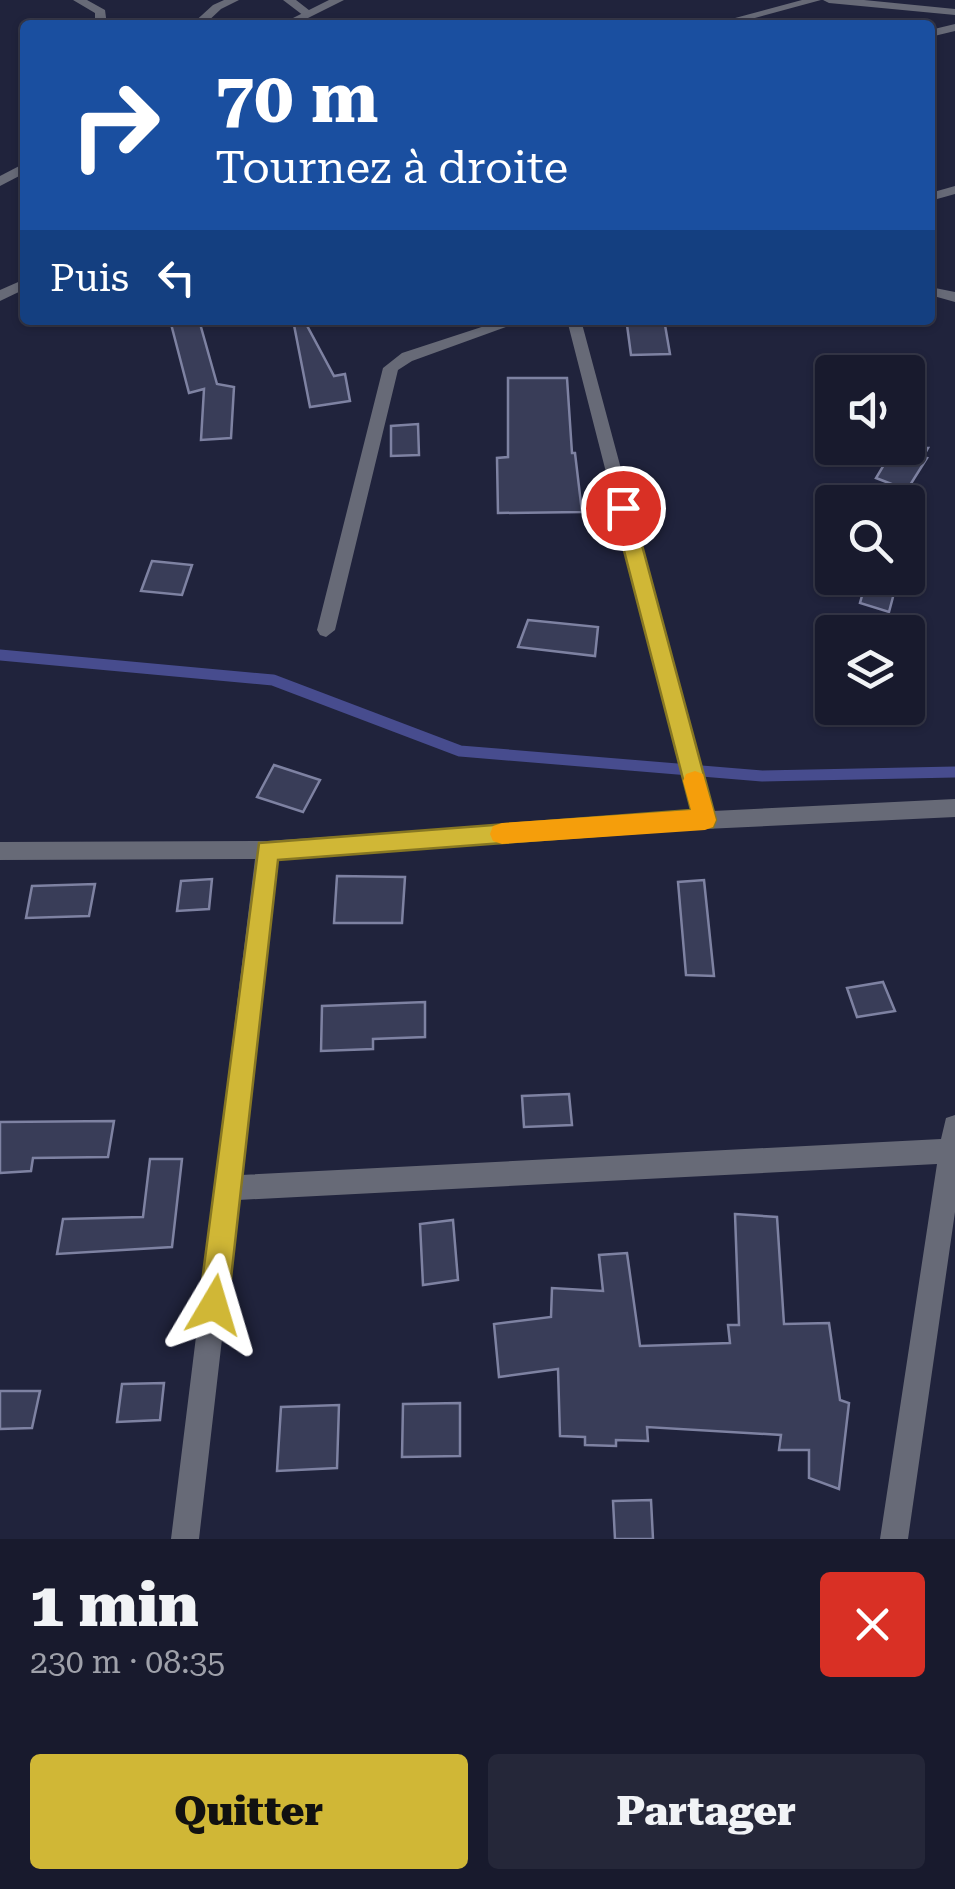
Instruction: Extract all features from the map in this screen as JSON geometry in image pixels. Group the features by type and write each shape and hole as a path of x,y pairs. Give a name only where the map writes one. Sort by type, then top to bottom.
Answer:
{"street":[{"path":"79,0 102,12 101,20"},
{"path":"202,20 216,7 233,0"},
{"path":"289,0 315,20"},
{"path":"295,20 338,0"},
{"path":"734,20 815,0"},
{"path":"829,0 955,12"},
{"path":"326,630 391,368 407,357 503,325"},
{"path":"575,325 705,820"},
{"path":"0,852 268,850 705,820 955,808"},
{"path":"185,1539 268,850"},
{"path":"228,1188 954,1139 894,1539"}],"building":[{"path":"171,325 200,325 217,384 234,387 231,438 201,440 204,389 189,393"},
{"path":"294,325 307,325 334,376 345,374 350,401 310,407"},
{"path":"627,325 665,325 670,354 631,355"},
{"path":"508,378 567,378 572,453 582,512 498,513 497,458 508,457"},
{"path":"418,424 419,455 391,456 391,426"},
{"path":"884,465 923,465 910,485 894,485 876,478"},
{"path":"152,561 192,565 182,595 141,591"},
{"path":"862,595 894,595 889,612 860,603"},
{"path":"528,620 598,627 595,656 518,647"},
{"path":"274,765 320,780 303,812 257,797"},
{"path":"337,876 405,877 402,923 334,923"},
{"path":"212,879 209,909 177,911 181,881"},
{"path":"704,880 714,976 686,975 678,882"},
{"path":"95,884 89,916 26,918 32,886"},
{"path":"883,982 895,1011 857,1017 847,988"},
{"path":"425,1002 425,1037 373,1039 373,1049 321,1051 322,1006"},
{"path":"569,1094 572,1125 524,1127 522,1096"},
{"path":"114,1121 108,1157 33,1158 31,1171 0,1173 0,1122"},
{"path":"150,1159 182,1159 172,1247 57,1254 63,1219 143,1217"},
{"path":"735,1214 777,1217 784,1324 829,1323 840,1400 849,1403 839,1489 809,1478 809,1450 779,1450 781,1435 647,1427 648,1441 616,1440 616,1446 585,1445 585,1437 560,1436 558,1369 499,1377 494,1324 551,1317 552,1288 603,1291 599,1255 627,1253 640,1346 730,1343 728,1325 739,1325"},
{"path":"453,1220 458,1280 423,1285 420,1224"},
{"path":"164,1383 160,1420 117,1422 122,1384"},
{"path":"0,1391 40,1391 32,1428 0,1429"},
{"path":"460,1403 460,1456 402,1457 403,1404"},
{"path":"339,1405 337,1468 277,1471 281,1407"},
{"path":"651,1500 653,1539 615,1539 613,1501"}],"waterway":[{"path":"0,655 273,680 460,751 762,776 955,772"}],"slow traffic":[{"path":"502,834 705,820 695,781"}],"route":[{"path":"214,1305 268,850 705,820 623,508"}]}
